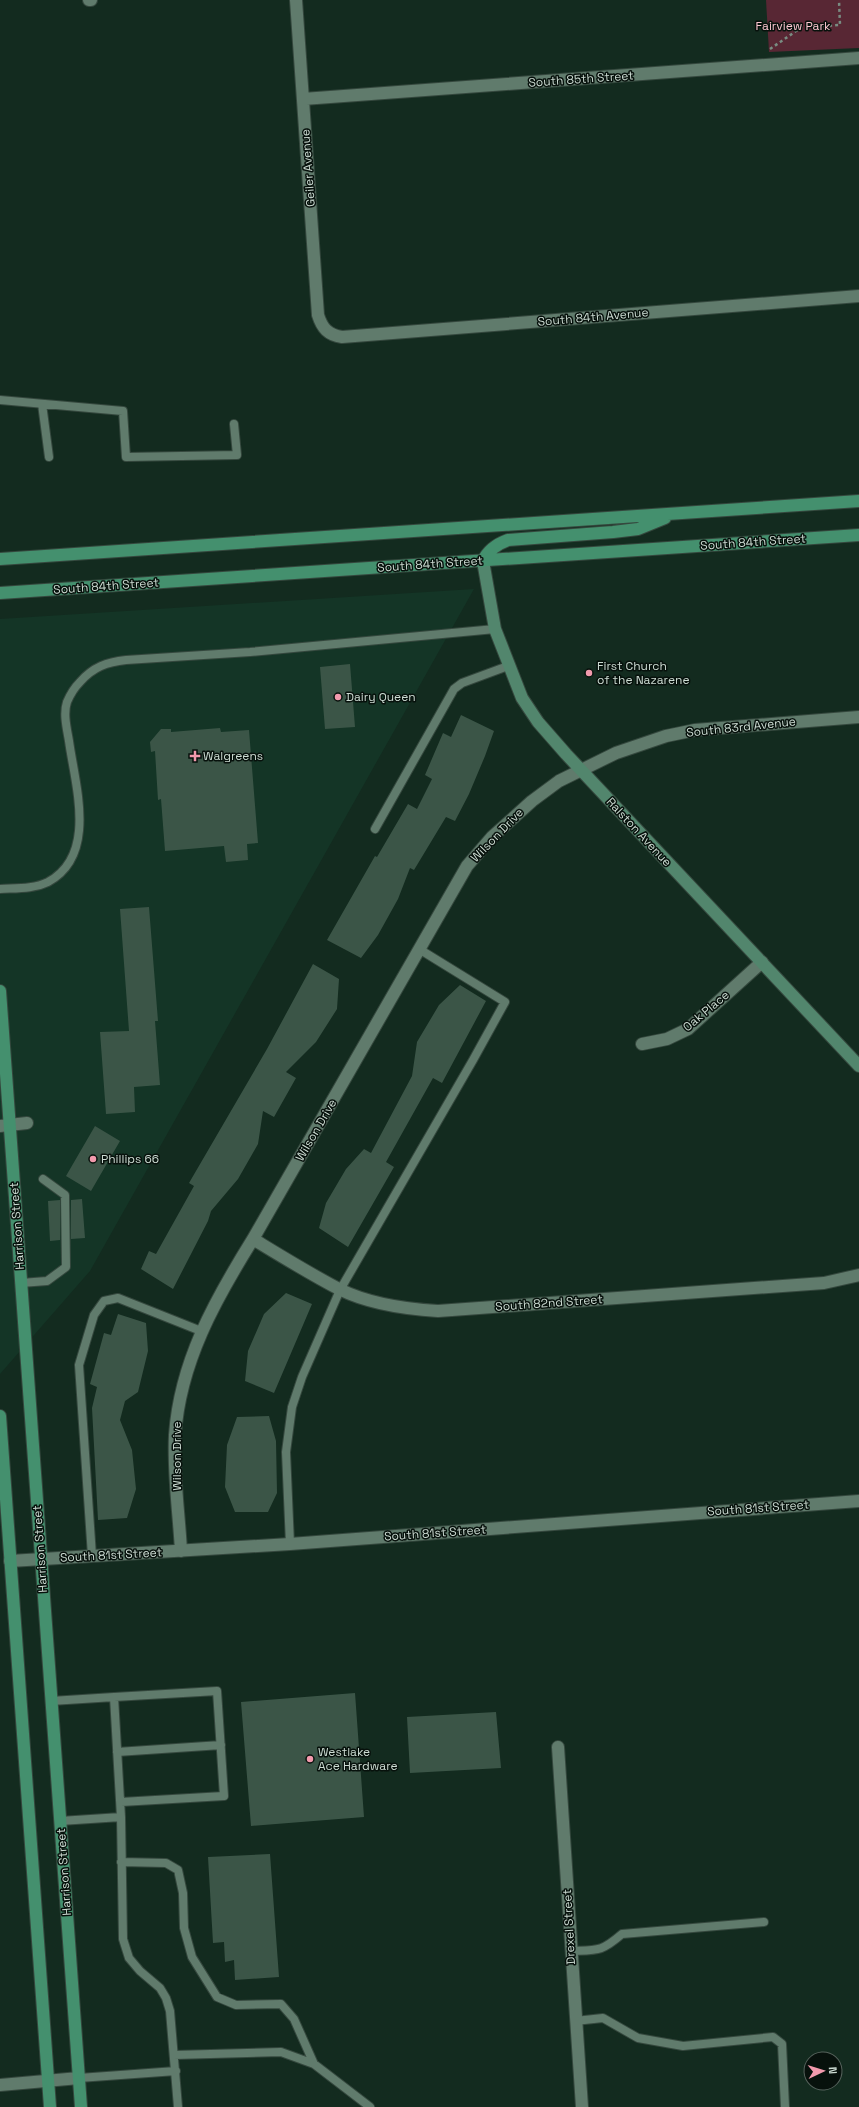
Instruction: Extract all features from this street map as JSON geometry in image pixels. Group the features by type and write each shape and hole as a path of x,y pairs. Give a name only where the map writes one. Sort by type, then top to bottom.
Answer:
{"main road":[{"path":"0,559 859,501"},
{"path":"483,561 486,554 497,544 508,540 638,529 677,514"},
{"name":"South 84th Street","path":"0,593 859,535"},
{"name":"Harrison Street","path":"0,990 5,1125 21,1282 81,2107"},
{"path":"0,1416 50,2107"}],"street":[{"name":"Geiler Avenue","path":"296,0 318,315 322,326 328,333"},
{"name":"South 85th Street","path":"302,99 859,58"},
{"name":"South 84th Avenue","path":"328,333 342,337 859,296"},
{"name":"Ralston Avenue","path":"483,561 495,629 508,666 526,704 538,722 581,770 859,1066"},
{"name":"South 83rd Avenue","path":"581,770 616,753 666,736 695,730 859,717"},
{"name":"Wilson Drive","path":"181,1551 175,1460 175,1436 178,1408 186,1374 202,1331 229,1277 253,1239 467,866 492,837 532,801 559,781 581,770"},
{"name":"Oak Place","path":"642,1044 667,1039 688,1029 762,962"},
{"path":"5,1125 27,1123"},
{"name":"South 82nd Street","path":"253,1239 340,1290 374,1302 407,1309 438,1311 824,1283 859,1275"},
{"name":"South 81st Street","path":"10,1561 290,1544 859,1501"},
{"name":"Drexel Street","path":"558,1747 575,2021 582,2107"},
{"path":"0,2085 79,2078"}],"lane":[{"path":"0,400 123,411 126,457 237,455 234,424"},
{"path":"42,404 48,456"},
{"path":"0,889 32,886 48,882 59,874 73,855 80,834 79,812 66,722 67,703 76,686 93,669 114,662 126,660 250,652 495,629"},
{"path":"375,829 454,689 462,683 508,666"},
{"path":"290,1544 286,1452 292,1407 302,1377 340,1290 505,1002 420,949"},
{"path":"21,1282 46,1280 66,1266 65,1196 43,1179"},
{"path":"92,1556 79,1365 94,1315 104,1302 118,1298 202,1331"},
{"path":"51,1700 217,1691 224,1796 121,1802"},
{"path":"114,1697 121,1802 123,1939 129,1958 140,1971 160,1988 166,1998 170,2011 178,2107"},
{"path":"117,1752 221,1744"},
{"path":"60,1821 121,1817"},
{"path":"121,1862 166,1863 178,1870 183,1893 184,1928 192,1957 217,1996 236,2005 281,2004 294,2019 314,2064"},
{"path":"571,1951 598,1950 606,1947 622,1934 764,1922"},
{"path":"575,2021 603,2018 638,2038 683,2046 773,2037 782,2044 785,2107"},
{"path":"174,2055 280,2052 314,2064 370,2107"},
{"path":"79,2078 176,2070"}],"path":[{"path":"768,50 802,27 840,26 839,0"}],"shaded area":[{"path":"474,589 90,1271 0,1374 0,619"}],"green space":[{"name":"Fairview Park","path":"766,0 859,0 859,48 769,52"}],"building":[{"name":"Dairy Queen","path":"350,664 355,727 325,729 320,667"},
{"path":"461,715 494,731 485,756 469,794 455,821 446,817 414,870 410,868 398,899 378,935 361,958 327,940 375,856 377,857 408,804 417,809 432,779 425,775 443,733 451,737"},
{"name":"Walgreens","path":"220,728 221,732 249,730 258,843 247,844 248,860 226,862 224,846 165,851 161,799 158,800 155,751 151,752 150,742 161,729 171,729 171,732"},
{"path":"149,907 158,1021 155,1021 160,1085 134,1087 135,1112 106,1114 100,1032 129,1031 120,909"},
{"path":"313,964 339,979 337,1009 316,1042 286,1072 296,1078 274,1117 263,1111 258,1144 238,1179 211,1211 208,1221 173,1289 141,1269 149,1251 156,1254 194,1186 189,1183 267,1049"},
{"path":"460,985 486,1001 442,1083 433,1078 386,1162 394,1167 348,1247 319,1228 326,1203 346,1169 364,1149 371,1153 412,1076 417,1042 439,1005"},
{"name":"Phillips 66","path":"95,1126 120,1141 91,1191 66,1176"},
{"path":"82,1199 85,1238 71,1239 71,1200"},
{"path":"60,1200 60,1240 50,1241 48,1201"},
{"path":"286,1293 312,1304 274,1393 245,1381 248,1351 264,1314"},
{"path":"118,1314 146,1323 148,1351 138,1392 125,1401 120,1420 132,1450 136,1489 127,1518 98,1520 92,1408 97,1387 90,1384 104,1333 111,1335"},
{"path":"269,1416 276,1441 277,1493 268,1512 235,1512 225,1487 227,1445 237,1417"},
{"name":"Westlake Ace Hardware","path":"355,1693 364,1817 251,1826 241,1702"},
{"path":"496,1712 501,1768 410,1773 407,1717"},
{"path":"270,1854 279,1977 235,1980 234,1960 225,1962 224,1942 213,1943 208,1857"}],"place":[{"name":"First Church of the Nazarene","path":"589,673"},
{"name":"Dairy Queen","path":"338,697"},
{"name":"Walgreens","path":"195,756"},
{"name":"Phillips 66","path":"93,1159"},
{"name":"Westlake Ace Hardware","path":"310,1759"}]}
